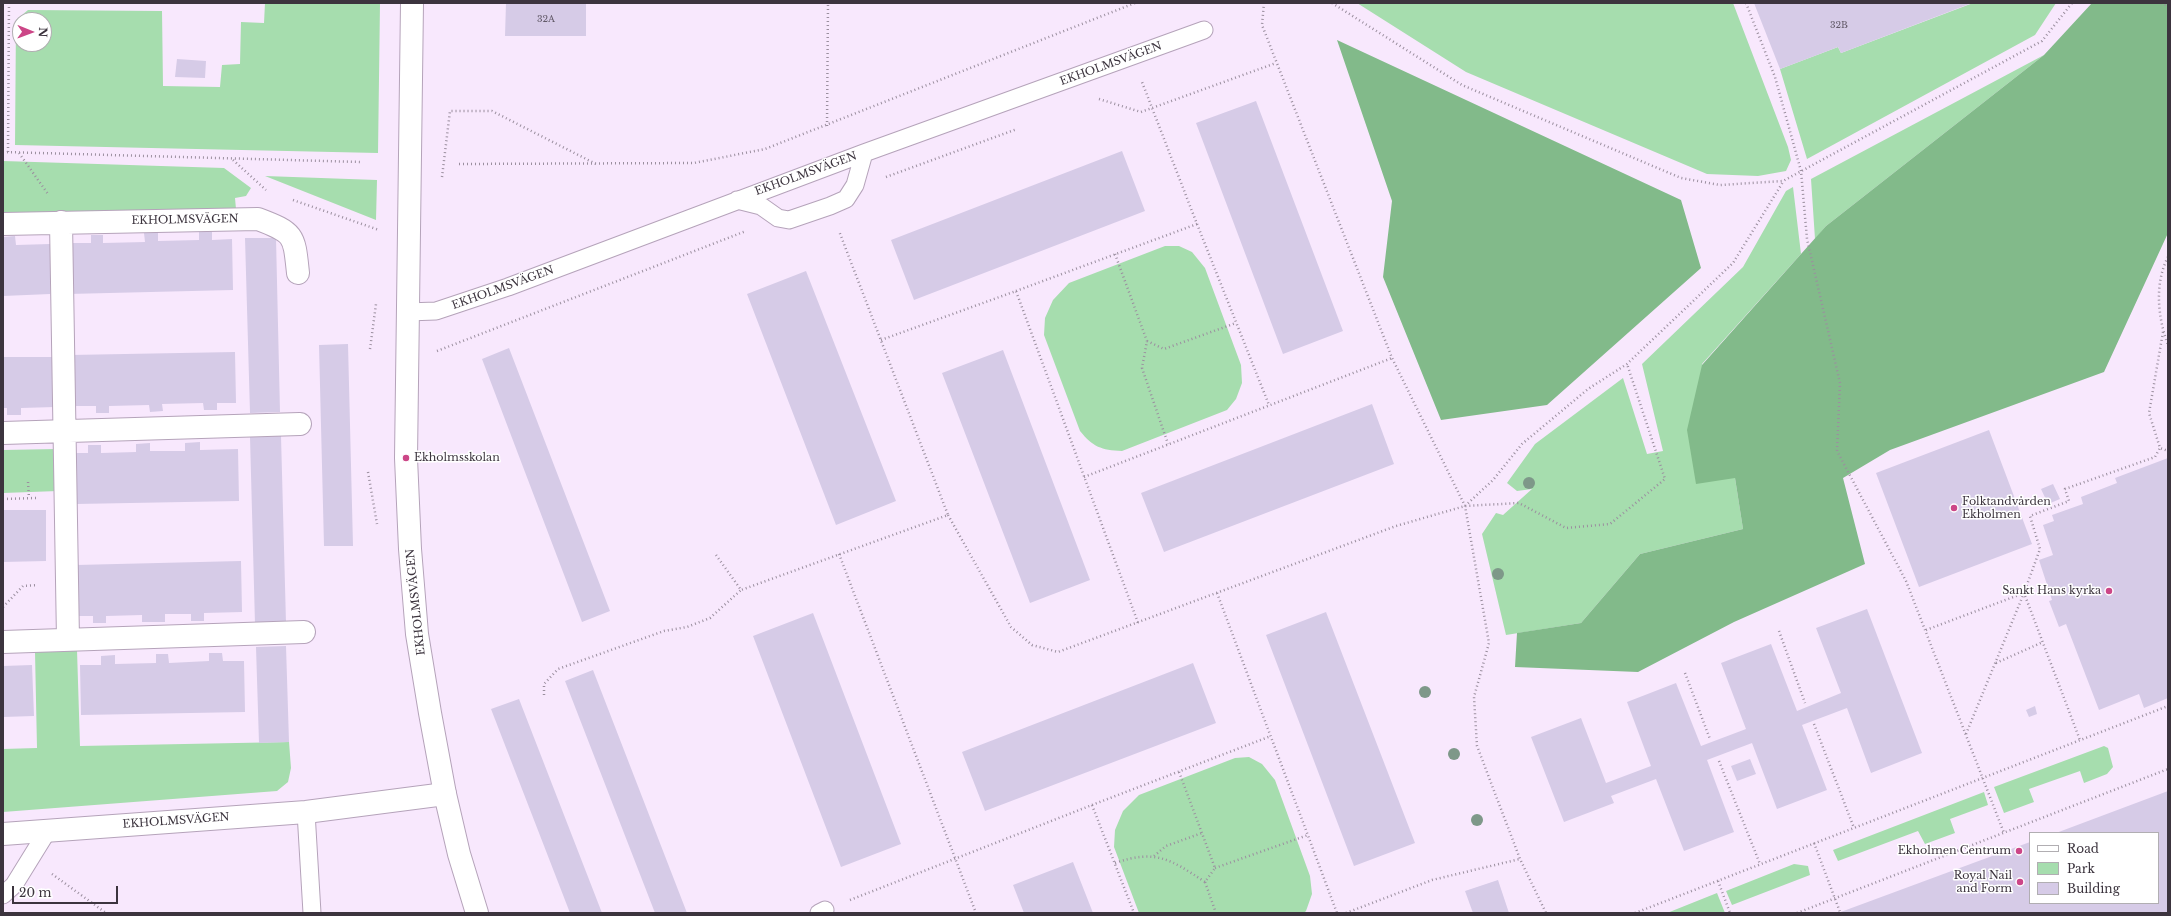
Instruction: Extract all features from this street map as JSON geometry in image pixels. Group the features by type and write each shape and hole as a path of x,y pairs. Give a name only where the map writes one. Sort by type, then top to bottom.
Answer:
{"street":[{"name":"EKHOLMSVÄGEN","path":"412,3 406,458 411,565 417,634 445,794 459,854 478,913"},
{"name":"EKHOLMSVÄGEN","path":"3,224 258,219 283,228 295,243 298,273"},
{"path":"61,222 63,431 68,640"},
{"path":"3,433 300,424"},
{"path":"3,642 304,632"},
{"name":"EKHOLMSVÄGEN","path":"3,834 306,812 445,794"}],"lane":[{"name":"EKHOLMSVÄGEN","path":"407,312 436,311 508,287 864,153 1204,30"},
{"path":"737,200 761,206 778,218 789,220 830,206 846,199 852,190 864,153"},
{"path":"306,812 312,913"},
{"path":"3,895 14,885 48,830"}],"path":[{"path":"8,152 9,3"},
{"path":"827,126 828,3"},
{"path":"459,164 694,163 765,149 827,126 1135,3"},
{"path":"1264,3 1262,25 1392,358 1465,506 1489,643 1474,697 1477,746 1520,859 1546,913"},
{"path":"1332,3 1462,85 1681,178 1720,185 1783,181 2042,41 2072,3"},
{"path":"1746,3 1775,76 1802,171 1807,239 1840,383 1837,451 1906,581 2004,833"},
{"path":"2161,3 2168,6"},
{"path":"1132,57 1268,405"},
{"path":"1152,108 1276,63"},
{"path":"441,179 450,111 492,111 596,164"},
{"path":"3,152 361,162"},
{"path":"19,153 61,211 61,222"},
{"path":"232,159 267,190 274,193"},
{"path":"1465,506 1493,480 1522,444 1588,389 1627,364 1733,263 1783,181"},
{"path":"289,198 386,232"},
{"path":"830,206 948,515 1011,627 1032,646 1058,652 1396,526 1465,506 1519,503 1566,528 1610,524 1665,479 1627,364"},
{"path":"881,340 1197,224"},
{"path":"1115,254 1148,341 1142,368 1168,444"},
{"path":"2168,258 2163,266 2158,296 2163,332 2168,345"},
{"path":"1016,290 1138,623"},
{"path":"370,349 376,303"},
{"path":"435,352 436,311"},
{"path":"1148,341 1164,349 1236,323"},
{"path":"1966,734 1996,663 2040,549 2030,516 2069,500 2065,489 2155,457 2160,448 2149,413 2163,332"},
{"path":"1084,477 1392,358"},
{"path":"2160,448 2168,451"},
{"path":"28,482 29,498"},
{"path":"544,695 544,684 558,669 664,631 687,627 710,618 741,590 948,515"},
{"path":"839,554 976,913"},
{"path":"716,555 741,590"},
{"path":"3,607 23,586 67,584"},
{"path":"1217,593 1337,913"},
{"path":"1926,630 2024,593"},
{"path":"2024,593 2080,740"},
{"path":"1779,631 1805,703"},
{"path":"1996,663 2043,642"},
{"path":"1685,673 1710,738"},
{"path":"1635,913 2168,706"},
{"path":"1814,724 1854,828"},
{"path":"822,912 955,857 1271,736"},
{"path":"1719,761 1760,864"},
{"path":"1797,913 2168,769"},
{"path":"1179,772 1215,868"},
{"path":"1092,805 1134,913"},
{"path":"1154,856 1166,846 1202,833"},
{"path":"1205,882 1215,868 1308,835"},
{"path":"1814,843 1840,912"},
{"path":"1115,863 1136,856 1154,856 1181,867 1205,882 1216,913"},
{"path":"31,858 106,913"},
{"path":"1346,913 1432,880 1520,859"},
{"path":"1718,881 1730,913"}],"green space":[{"path":"265,3 380,3 378,153 15,145 16,52 52,52 52,12 26,12 28,10 162,11 163,86 220,87 222,65 240,64 241,22 264,23"},
{"path":"1357,3 1733,3 1788,147 1791,160 1786,171 1758,176 1707,174 1466,72"},
{"path":"1973,3 2056,3 2035,35 1807,159 1780,69 1838,47 1841,53"},
{"path":"2092,3 2168,3 2168,233 2104,372 1890,450 1843,478 1865,564 1734,622 1638,672 1515,667 1517,633 1581,623 1640,554 1743,529 1735,478 1696,484 1687,430 1702,365 1826,226 2044,55"},
{"path":"1337,40 1681,200 1701,268 1547,405 1441,420 1383,277 1392,201"},
{"path":"2044,55 1826,226 1815,239 1811,179"},
{"path":"3,161 224,168 251,188 246,196 235,198 236,209 3,215"},
{"path":"265,176 377,180 376,220"},
{"path":"1793,187 1801,254 1702,364 1735,478 1743,529 1640,554 1581,623 1506,635 1482,534 1496,513 1503,515 1532,489 1517,491 1507,483 1535,444 1623,378 1647,454 1663,451 1642,364 1743,267 1786,191"},
{"path":"1165,246 1179,246 1192,252 1205,268 1241,365 1242,383 1236,399 1227,410 1122,451 1108,450 1098,447 1089,441 1080,431 1044,335 1045,318 1053,300 1069,283"},
{"path":"57,449 58,491 3,493 3,450"},
{"path":"77,650 80,746 289,742 291,768 288,782 277,791 3,812 3,749 37,748 35,652"},
{"path":"2104,746 2108,748 2113,767 2107,774 2084,783 2080,771 2029,789 2034,802 2004,813 1994,787"},
{"path":"1249,757 1262,764 1275,780 1310,876 1312,894 1306,911 1304,913 1139,913 1114,847 1115,830 1123,811 1139,795 1235,758"},
{"path":"1984,792 1988,805 1950,819 1955,833 1925,844 1918,831 1838,861 1833,850"},
{"path":"1794,864 1808,866 1810,875 1732,905 1726,891"},
{"path":"1717,893 1725,913 1667,913"}],"building":[{"path":"506,3 586,3 586,36 505,36"},
{"path":"1754,3 1972,3 1841,53 1838,47 1780,69"},
{"path":"177,59 206,61 205,78 175,77"},
{"path":"1256,101 1343,331 1283,354 1196,123"},
{"path":"1122,151 1145,211 914,300 891,240"},
{"path":"199,232 212,232 212,240 232,239 233,290 68,294 67,243 91,243 91,235 103,235 103,243 145,242 144,233 158,233 158,241 199,240"},
{"path":"15,236 16,245 50,244 50,294 3,296 3,237"},
{"path":"245,238 276,238 280,412 250,413"},
{"path":"806,271 896,501 836,525 747,294"},
{"path":"348,344 353,546 324,546 319,345"},
{"path":"509,348 610,611 582,622 482,359"},
{"path":"1003,350 1090,580 1030,603 942,373"},
{"path":"235,352 236,403 217,403 217,410 204,410 203,403 162,404 163,411 150,412 149,405 109,406 109,413 96,413 96,406 72,406 70,355"},
{"path":"3,357 54,357 55,407 21,408 21,415 7,415 7,408 3,408"},
{"path":"1372,404 1394,464 1164,552 1141,493"},
{"name":"Folktandvården Ekholmen","path":"1989,430 2032,544 1919,587 1876,473"},
{"path":"281,436 286,623 255,624 250,437"},
{"path":"200,442 200,450 238,449 239,501 76,504 74,453 88,453 88,445 101,445 101,453 136,452 136,444 150,443 150,451 185,451 185,443"},
{"name":"Sankt Hans kyrka","path":"2168,458 2168,698 2144,708 2139,694 2099,710 2066,624 2059,627 2049,601 2052,600 2039,560 2053,555 2043,525 2054,521 2052,515 2083,504 2081,497 2117,483 2115,478"},
{"path":"2053,484 2060,499 2048,504 2041,489"},
{"path":"3,510 46,510 46,561 3,562"},
{"path":"241,561 242,612 204,613 204,621 191,621 191,614 165,614 165,622 142,622 142,615 106,616 106,623 93,623 93,616 77,616 76,565"},
{"path":"1867,609 1922,753 1871,773 1847,708 1802,725 1827,790 1777,809 1752,743 1707,760 1734,832 1684,851 1656,779 1611,796 1614,803 1564,822 1531,737 1581,718 1606,783 1651,766 1627,702 1676,683 1701,746 1746,729 1721,663 1771,644 1797,711 1841,693 1816,628"},
{"path":"1326,612 1415,843 1354,866 1266,635"},
{"path":"813,613 901,844 841,867 753,636"},
{"path":"286,646 289,742 259,743 256,647"},
{"path":"209,653 222,653 223,661 244,661 245,712 81,715 80,665 101,665 101,656 115,655 115,664 156,663 156,654 168,654 169,663 209,661"},
{"path":"1193,663 1216,723 985,811 962,752"},
{"path":"32,665 34,716 3,717 3,666"},
{"path":"593,670 687,913 655,913 565,681"},
{"path":"519,699 602,913 570,913 491,709"},
{"path":"2035,706 2037,714 2029,717 2026,710"},
{"path":"1750,759 1756,774 1737,781 1731,766"},
{"name":"Ekholmen Centrum","path":"2168,791 2168,913 1838,913 2029,842 2029,904 2159,904 2159,832 2059,832"},
{"path":"1073,862 1093,913 1024,913 1013,885"},
{"path":"1498,880 1509,913 1473,913 1465,891"}],"place":[{"name":"Ekholmsskolan","path":"406,458"},
{"name":"Folktandvården Ekholmen","path":"1954,508"},
{"name":"Sankt Hans kyrka","path":"2109,591"},
{"name":"Ekholmen Centrum","path":"2019,851"},
{"name":"Royal Nail and Form","path":"2020,882"}]}
